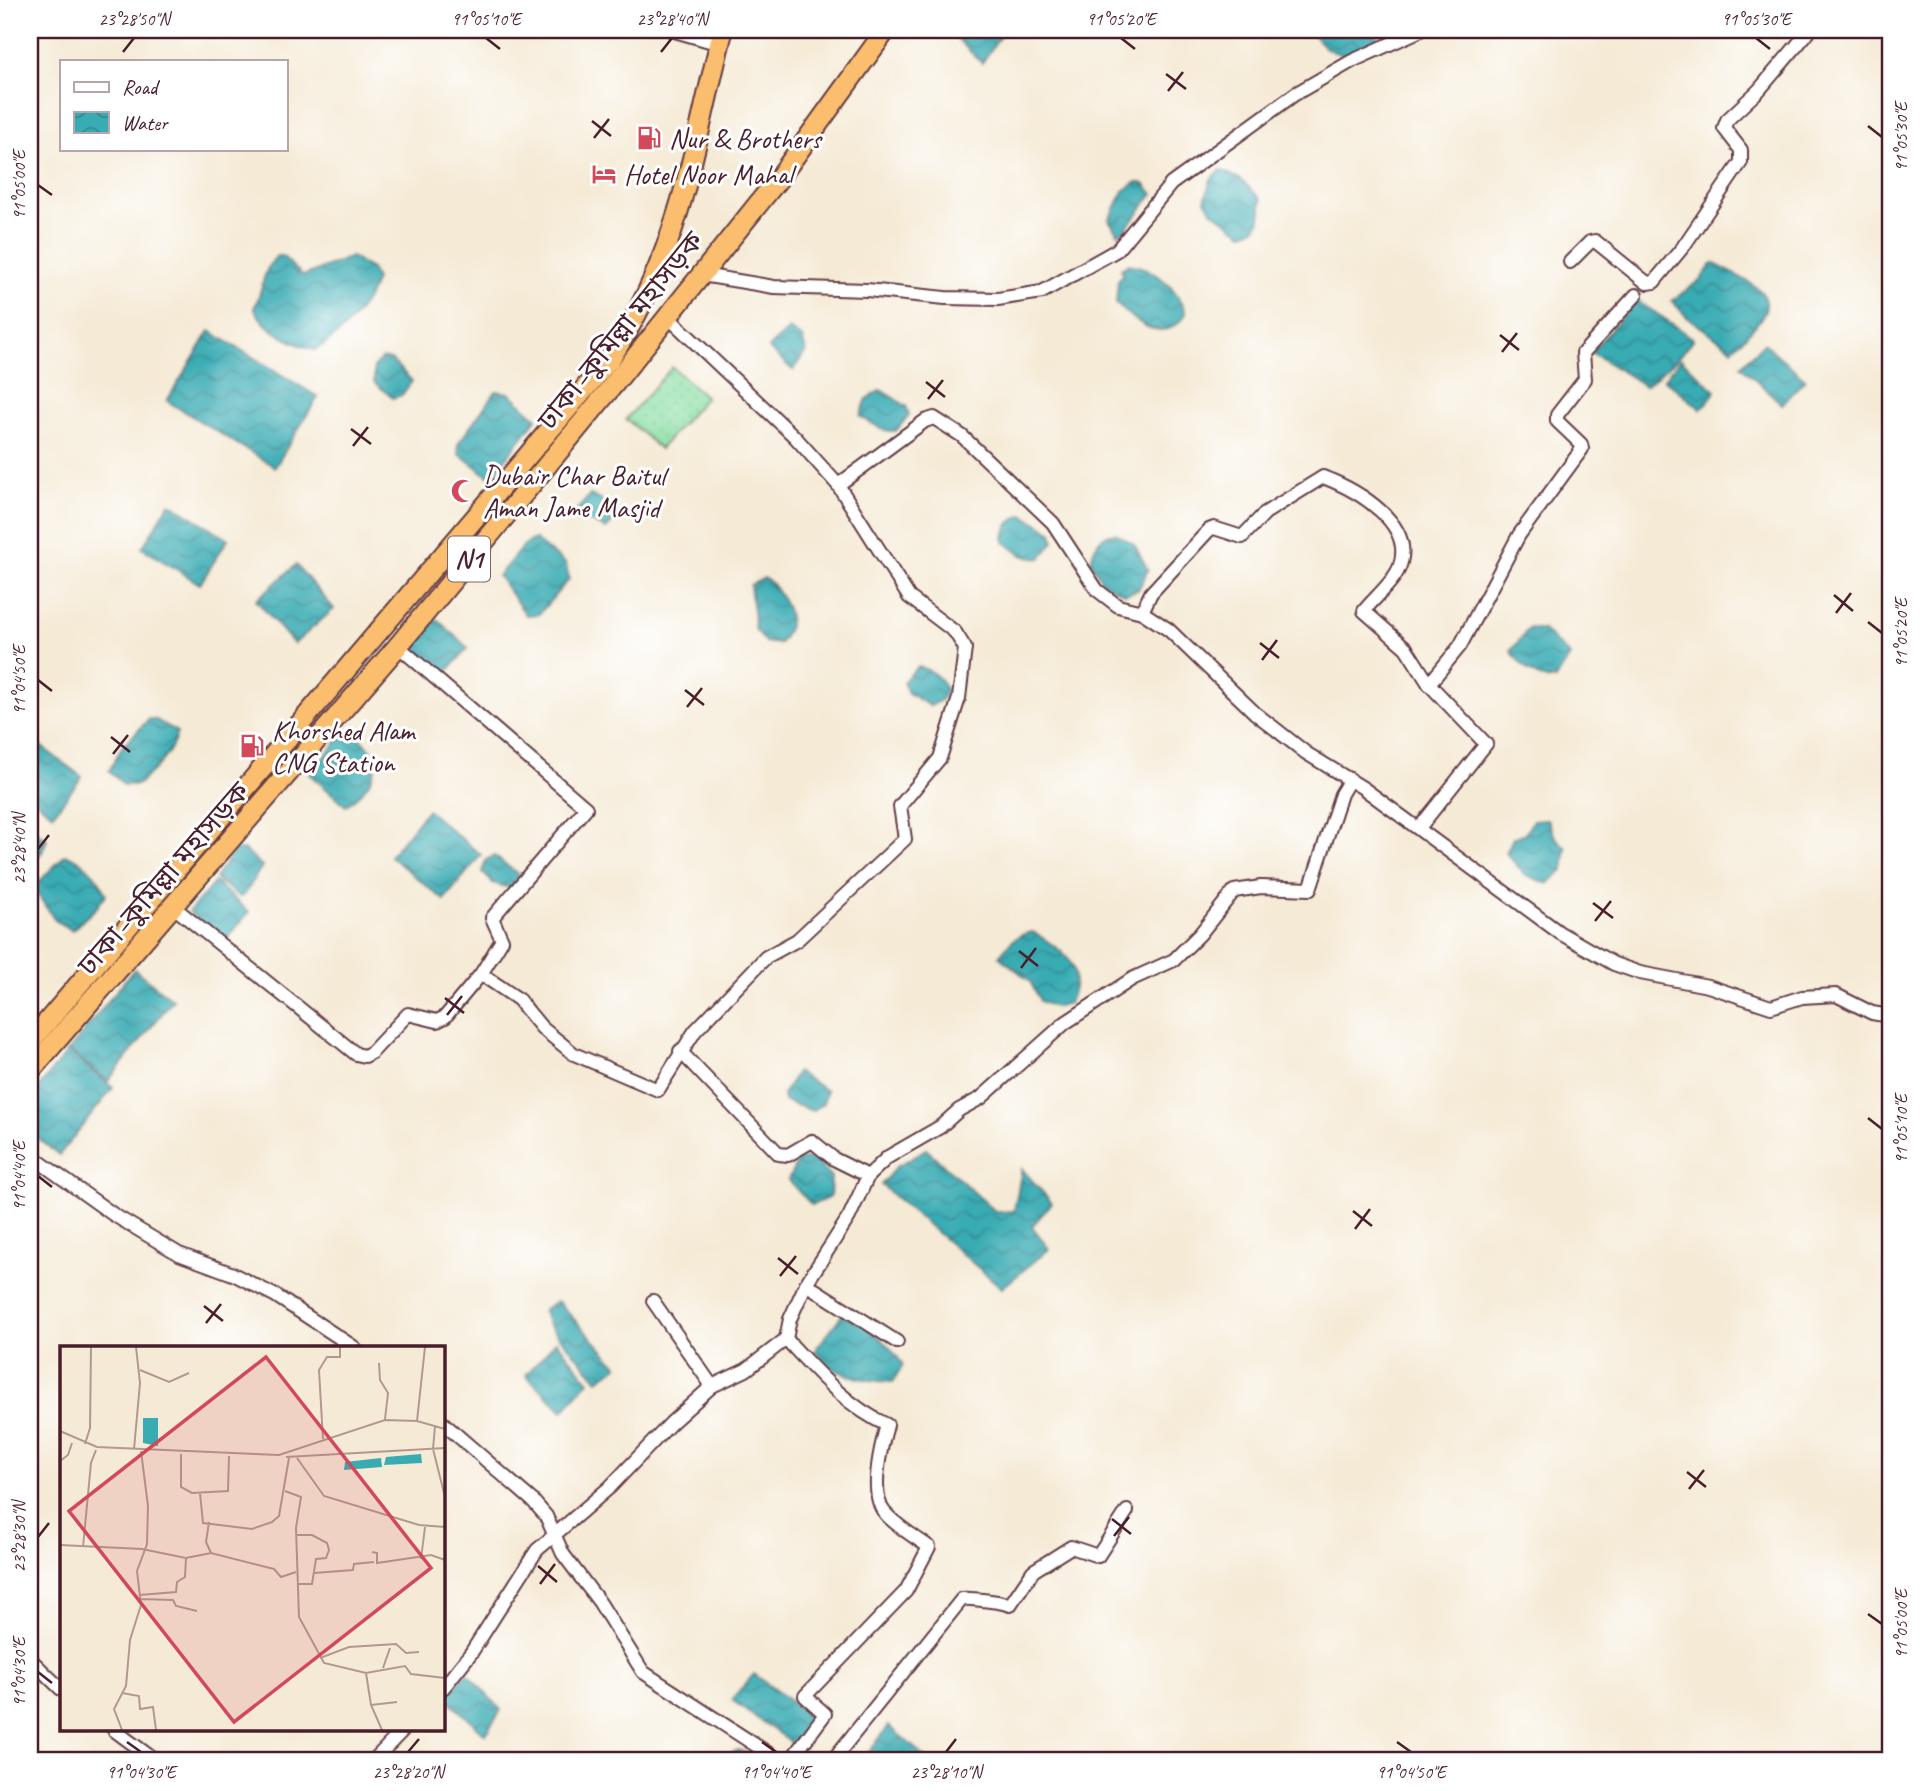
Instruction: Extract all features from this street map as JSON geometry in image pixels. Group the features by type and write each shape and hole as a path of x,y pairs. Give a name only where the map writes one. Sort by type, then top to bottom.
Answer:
{"highway":[{"name":"ঢাকা–কুমিল্লা মহাসড়ক","path":"30,1072 175,908 398,646 684,298 779,178 886,30"},
{"name":"ঢাকা–কুমিল্লা মহাসড়ক","path":"30,1042 568,413 609,360 645,303 657,277 687,185 722,37"},
{"path":"657,277 684,298"},
{"path":"645,303 668,317"}],"street":[{"path":"671,30 722,37"},
{"path":"702,275 774,287 867,290 945,298 998,299 1042,292 1116,250 1171,184 1295,94 1352,61 1421,30"},
{"path":"1570,262 1593,240 1647,283 1654,282 1683,247 1741,162 1741,150 1724,128 1727,120 1759,90 1810,30"},
{"path":"1429,684 1460,646 1520,535 1582,449 1581,444 1557,421 1557,415 1585,379 1583,353 1636,295"},
{"path":"481,974 517,999 542,1028 573,1054 655,1090 660,1087 680,1051 695,1031 766,957 797,940 905,839 900,806 940,758 959,698 965,648 955,632 909,597 838,485 795,437 668,317"},
{"path":"838,485 882,451 934,418 962,436 1053,523 1097,590 1118,606 1142,612 1187,646 1255,713 1306,753 1350,779 1560,933 1614,964 1640,973 1707,986 1771,1007 1801,997 1836,995 1872,1013 1890,1016"},
{"path":"1142,612 1151,593 1209,530 1214,528 1242,537 1265,513 1323,477 1367,500 1396,526 1402,550 1398,569 1364,611 1406,648 1429,684 1486,744 1419,828"},
{"path":"175,908 346,1046 365,1056 408,1014 442,1020 481,974 502,940 492,918 586,808 398,646"},
{"path":"444,1687 471,1653 537,1550 610,1487 671,1423 712,1387 746,1370 786,1339 790,1319 806,1284 849,1217 868,1176 888,1157 940,1127 959,1110 981,1098 1065,1023 1132,979 1174,960 1200,934 1234,891 1261,887 1310,889 1340,794 1350,779"},
{"path":"680,1051 779,1154 788,1155 812,1142 834,1158 868,1176"},
{"path":"30,1155 114,1214 168,1247 276,1296 352,1346"},
{"path":"806,1284 897,1342"},
{"path":"653,1301 712,1387"},
{"path":"786,1339 821,1377 873,1419 887,1425 880,1451 877,1497 884,1512 929,1547 906,1591 805,1696 825,1714 790,1761"},
{"path":"444,1424 533,1501 546,1516 554,1536 643,1672 780,1761"},
{"path":"832,1761 962,1599 990,1604 1001,1601 1010,1605 1032,1572 1071,1547 1098,1556 1128,1511"},
{"path":"30,1659 60,1688"},
{"path":"117,1732 156,1761"},
{"path":"373,1761 401,1732"}],"green space":[{"path":"672,367 706,397 660,449 626,419"}],"water":[{"path":"948,30 1004,30 982,63"},
{"path":"1310,30 1373,30 1378,39 1359,50 1341,54 1326,47"},
{"path":"1221,170 1240,179 1261,199 1260,221 1250,231 1243,233 1212,211 1205,200 1211,179"},
{"path":"1137,182 1144,184 1153,194 1124,231 1118,234 1109,220 1124,191"},
{"path":"277,256 282,256 303,276 351,257 371,269 376,280 366,301 352,320 315,350 288,340 272,330 254,308 265,274"},
{"path":"1713,263 1749,282 1765,298 1766,308 1761,319 1732,349 1687,317 1672,301 1701,279"},
{"path":"1129,264 1148,270 1172,288 1186,314 1177,324 1168,329 1151,328 1133,318 1116,303 1118,280 1123,274 1121,269"},
{"path":"1637,300 1693,339 1676,360 1645,386 1591,352"},
{"path":"789,329 802,338 806,351 793,370 768,348"},
{"path":"210,331 318,397 275,467 167,401"},
{"path":"1764,343 1805,379 1782,404 1741,366"},
{"path":"382,358 391,360 412,381 402,395 393,398 374,382 374,367"},
{"path":"1681,359 1716,391 1701,409 1664,379"},
{"path":"881,390 906,406 909,415 896,431 885,431 860,416 867,399"},
{"path":"496,391 509,393 537,418 491,478 459,454 458,444"},
{"path":"590,495 607,503 619,515 606,529 580,517 576,511"},
{"path":"170,503 228,539 200,584 142,548"},
{"path":"1024,515 1052,532 1054,541 1041,558 1025,556 1004,541 1009,524"},
{"path":"1115,533 1134,544 1148,570 1138,590 1125,594 1103,583 1091,562 1098,543 1105,536"},
{"path":"534,539 566,564 569,579 539,614 526,615 498,576 524,545"},
{"path":"296,565 334,609 294,644 256,600"},
{"path":"764,578 774,587 789,613 789,625 779,644 765,642 755,629 750,585"},
{"path":"437,619 468,648 443,676 411,646"},
{"path":"1529,628 1543,630 1570,656 1555,680 1530,671 1511,651"},
{"path":"917,667 927,669 935,675 946,691 941,700 930,706 908,693 903,682"},
{"path":"149,719 177,732 175,740 162,762 137,785 124,785 109,771 122,747"},
{"path":"345,733 361,739 369,747 375,764 371,780 346,806 309,774"},
{"path":"34,741 82,777 53,814 30,796 30,744"},
{"path":"427,810 481,855 444,900 390,856"},
{"path":"1547,819 1555,837 1566,848 1563,870 1548,884 1524,874 1506,853 1513,838 1526,833 1533,820"},
{"path":"30,828 47,839 42,852 30,867"},
{"path":"235,850 244,850 262,866 245,894 240,897 215,878"},
{"path":"65,855 78,860 90,870 106,894 97,907 72,930 55,920 33,888"},
{"path":"494,856 517,873 518,877 510,888 493,883 482,872 486,860"},
{"path":"215,882 249,912 224,942 189,912"},
{"path":"1033,932 1069,960 1075,978 1069,1003 1054,1007 1040,1001 1030,981 999,956 1017,937"},
{"path":"134,969 173,1000 108,1081 69,1050"},
{"path":"68,1051 113,1088 59,1155 30,1132 30,1098"},
{"path":"797,1072 827,1091 823,1103 813,1111 784,1101 783,1094"},
{"path":"926,1149 996,1212 1014,1211 1022,1169 1052,1203 1032,1226 1049,1249 1002,1288 881,1185 896,1167"},
{"path":"814,1158 831,1177 830,1197 812,1205 788,1180 798,1160"},
{"path":"557,1301 618,1366 598,1380 549,1325 543,1310"},
{"path":"842,1315 868,1328 898,1357 903,1365 893,1382 860,1378 839,1371 822,1359 815,1350"},
{"path":"556,1341 589,1381 563,1411 526,1375"},
{"path":"467,1673 501,1710 485,1734 444,1696"},
{"path":"754,1674 813,1719 793,1744 732,1700"},
{"path":"889,1726 925,1757 921,1761 871,1761 865,1757"},
{"path":"738,1750 768,1761 715,1761"}],"place":[{"name":"Nur & Brothers","path":"649,138"},
{"name":"Hotel Noor Mahal","path":"604,174"},
{"name":"Dubair Char Baitul Aman Jame Masjid","path":"463,491"},
{"name":"Khorshed Alam CNG Station","path":"252,746"}]}
